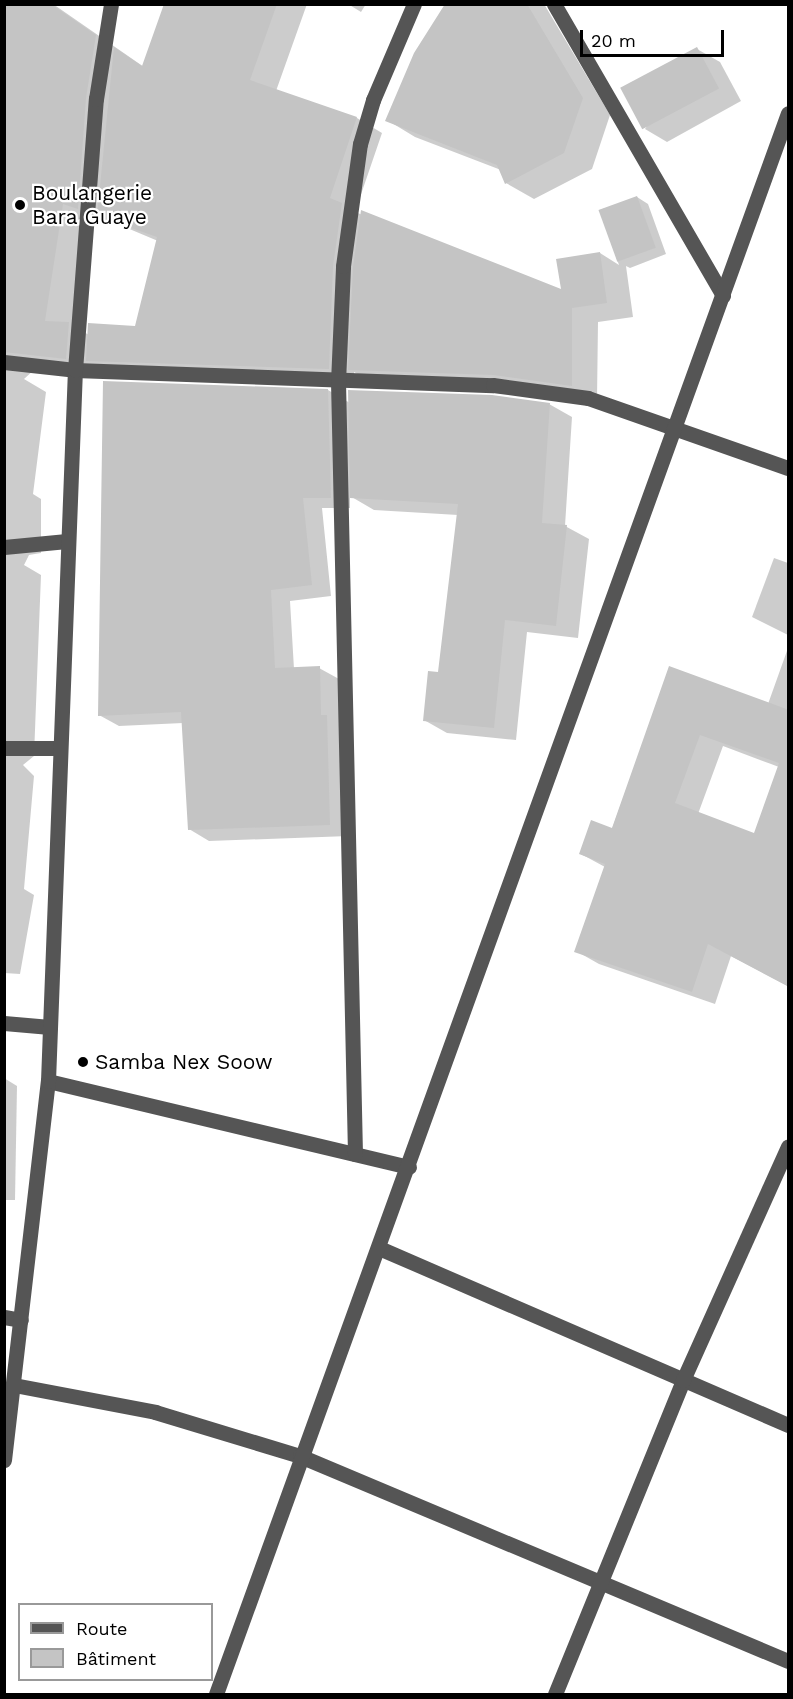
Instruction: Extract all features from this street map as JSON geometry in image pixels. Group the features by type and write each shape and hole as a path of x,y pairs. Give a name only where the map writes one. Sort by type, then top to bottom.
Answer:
{"street":[{"path":"4,1460 48,1081 58,747 75,370 95,111 111,4"},
{"path":"355,1154 338,382 343,266 360,144 373,100 414,4"},
{"path":"554,4 723,296"},
{"path":"216,1695 300,1456 409,1167 723,296 784,143 789,113"},
{"path":"4,362 75,370 338,382 455,382 588,398 789,468"},
{"path":"4,547 67,541"},
{"path":"4,748 58,747"},
{"path":"4,1023 50,1027"},
{"path":"48,1081 409,1167"},
{"path":"555,1695 683,1380 789,1146"},
{"path":"379,1248 789,1425"},
{"path":"4,1317 21,1320"},
{"path":"14,1384 155,1413 300,1456 789,1661"}],"building":[{"path":"4,4 51,4 96,35 86,98 78,209 63,204 45,321 69,322 66,359 4,352"},
{"path":"164,4 277,4 250,80 357,117 330,198 342,203 333,266 329,369 86,361 88,323 135,326 157,237 97,216 114,47 142,66"},
{"path":"445,4 527,4 583,98 564,153 505,184 497,165 385,121 414,53"},
{"path":"697,47 719,88 642,129 620,88"},
{"path":"637,196 656,248 617,262 598,210"},
{"path":"361,210 561,289 556,259 600,252 607,303 572,308 572,386 493,375 348,370 353,267"},
{"path":"103,381 328,389 331,498 303,498 312,585 271,590 275,668 320,666 321,715 327,715 330,825 188,830 181,712 98,716"},
{"path":"348,390 492,395 550,403 542,523 567,525 556,626 505,620 494,728 423,721 428,671 438,672 458,504 350,498"},
{"path":"669,666 789,710 789,987 708,944 692,992 574,952 605,864 579,854 591,820 612,828","holes":["700,735 779,763 754,833 675,803"]}],"place":[{"name":"Boulangerie Bara Guaye","path":"20,205"},
{"name":"Samba Nex Soow","path":"83,1062"}]}
